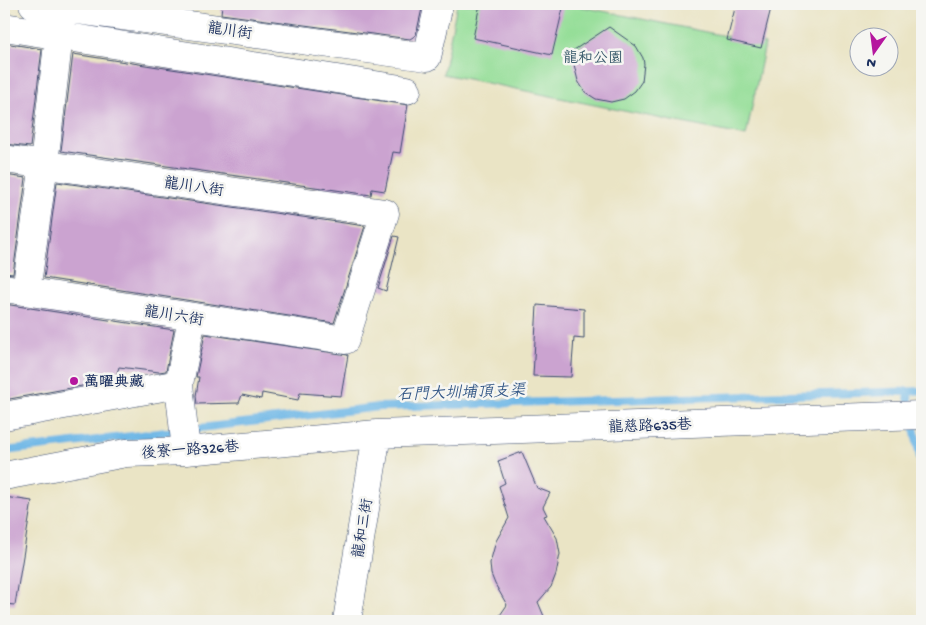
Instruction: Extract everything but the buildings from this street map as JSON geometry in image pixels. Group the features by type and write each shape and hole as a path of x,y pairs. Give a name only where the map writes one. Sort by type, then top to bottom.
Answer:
{"lane":[{"name":"龍川街","path":"33,4 63,6 427,57 439,4"},
{"path":"15,290 44,164 63,6"},
{"path":"4,27 407,90"},
{"name":"龍川八街","path":"4,159 384,213 345,340"},
{"name":"龍川六街","path":"15,290 345,340"},
{"path":"185,447 179,384 192,318"},
{"path":"4,416 179,384"},
{"name":"龍慈路635巷","path":"377,434 922,415"},
{"name":"後寮一路326巷","path":"4,476 126,454 185,447 377,434"},
{"name":"龍和三街","path":"347,621 377,434"}],"green space":[{"name":"龍和公園","path":"457,4 568,4 765,44 746,136 443,74"}],"waterway":[{"path":"907,391 922,468"},
{"name":"石門大圳埔頂支渠","path":"4,451 379,407 922,391"}],"place":[{"name":"萬曜典藏","path":"74,381"}]}
